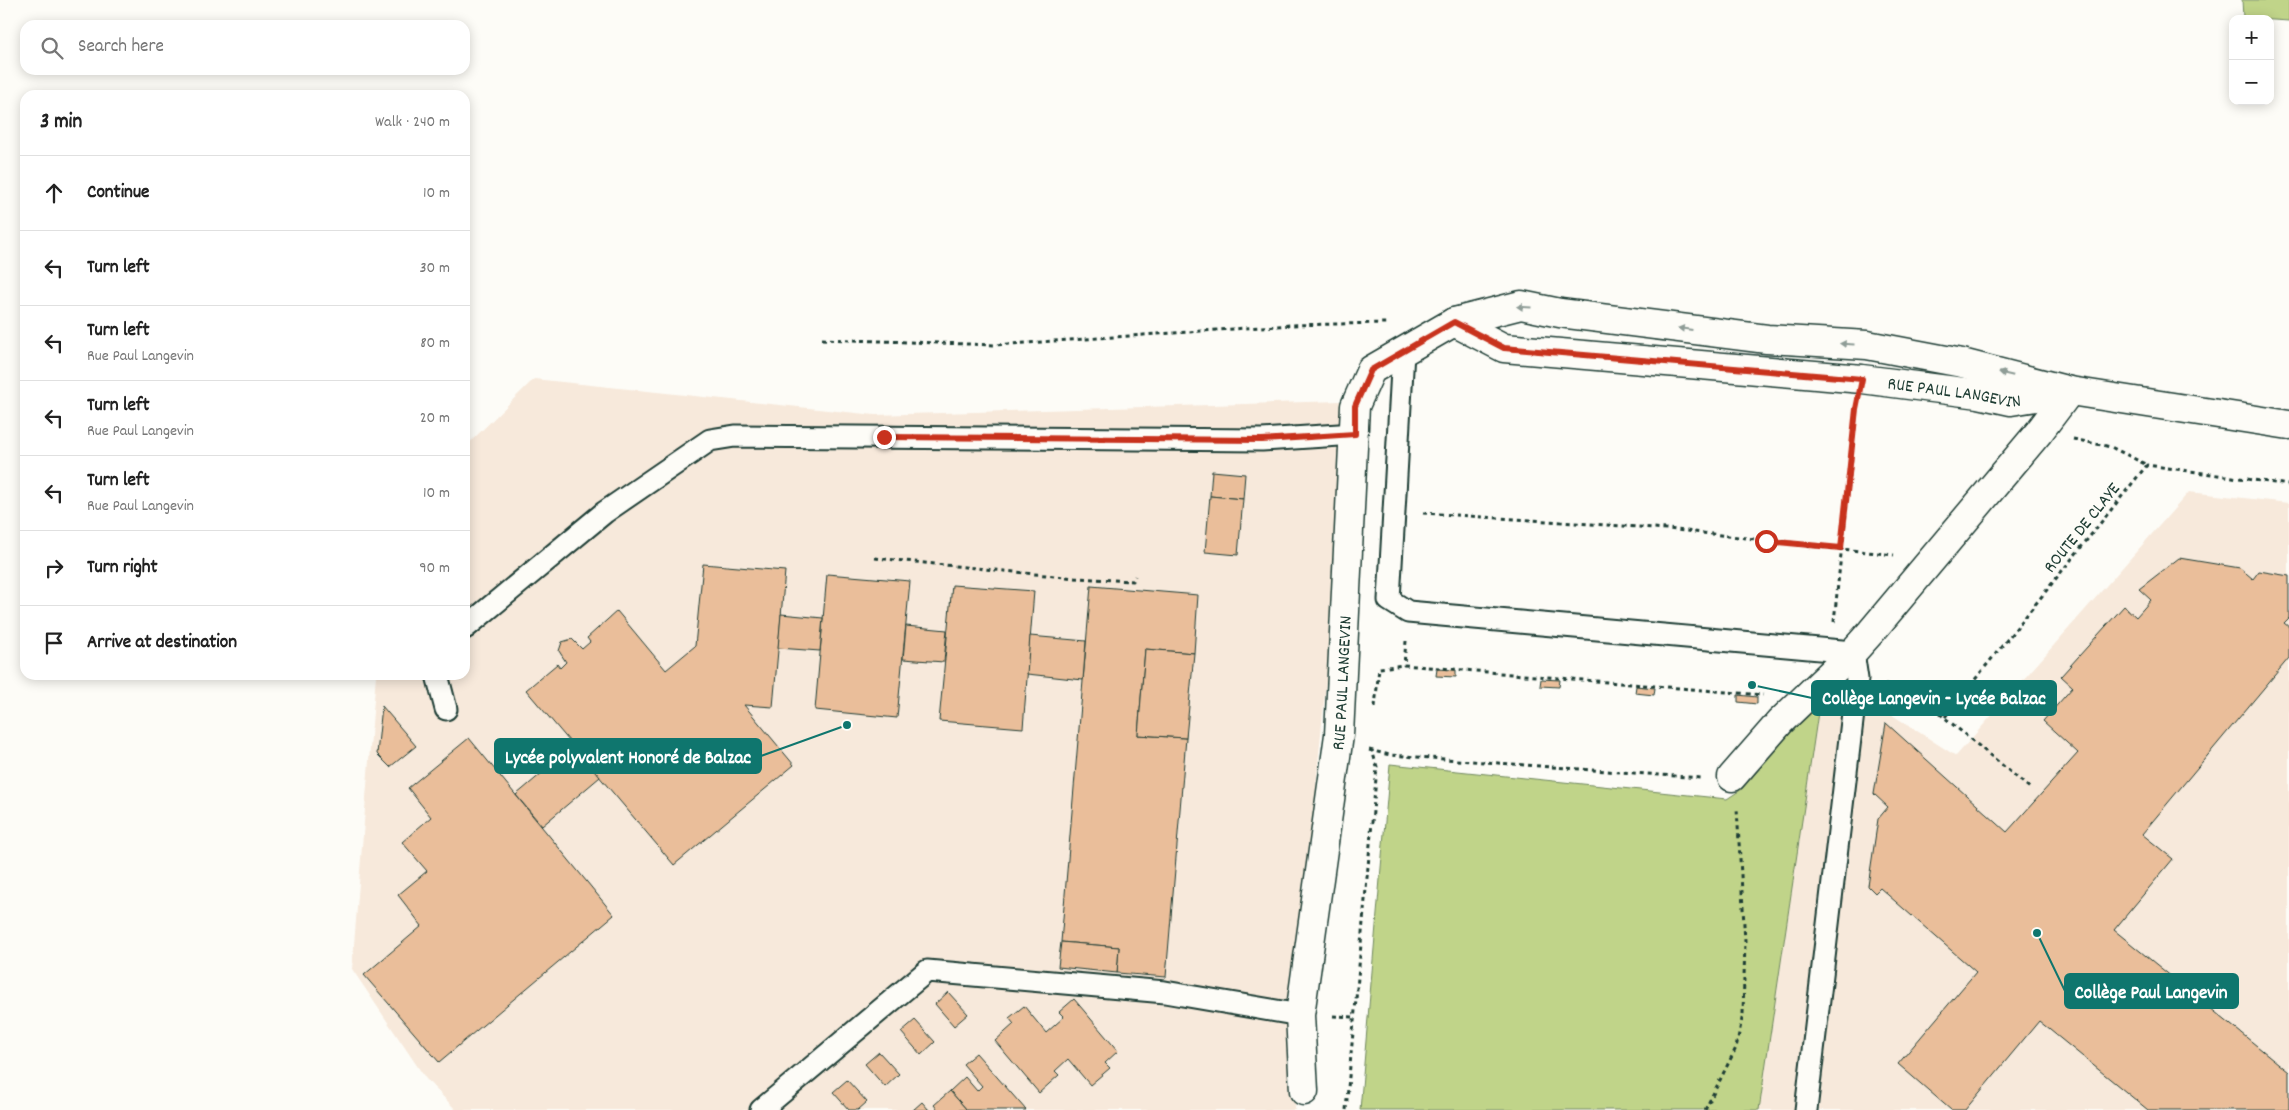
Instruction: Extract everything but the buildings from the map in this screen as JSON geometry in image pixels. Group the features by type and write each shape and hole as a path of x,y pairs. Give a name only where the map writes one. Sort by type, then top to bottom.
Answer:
{"street":[{"name":"RUE PAUL LANGEVIN","path":"1304,1091 1300,1015 1339,735 1355,406 1371,370 1454,322 1521,305 1560,313 1767,339 1867,345 1962,363 2070,391 2289,425"},
{"name":"RUE PAUL LANGEVIN","path":"1454,322 1504,348 1862,379 1979,394 2011,401 2056,395 2070,391"},
{"path":"1732,777 1842,651 2039,432 2070,391"}],"lane":[{"path":"1403,352 1389,600 1408,612 1842,651 1857,679 1806,1110"},
{"path":"470,624 588,524 710,440 745,436 1262,440 1355,434"},
{"path":"438,680 446,709"},
{"path":"761,1110 927,971 1165,992 1300,1015"}],"path":[{"path":"822,338 996,345 1290,325 1387,323"},
{"path":"1842,651 1841,548 1856,409 1862,379"},
{"name":"ROUTE DE CLAYE","path":"1945,717 2147,465 2289,485"},
{"path":"1422,513 1668,529 1900,555"},
{"path":"875,558 1075,578 1133,582 1135,576"},
{"path":"1404,664 1408,612"},
{"path":"1375,714 1379,668 1404,664 1766,695 1780,722"},
{"path":"1857,679 1910,689 2031,789"},
{"path":"1339,735 1372,751 1390,755 1701,778 1732,777 1739,817 1745,941 1743,1014 1736,1048 1705,1110"},
{"path":"1346,1110 1377,767 1372,751 1372,742"}],"shaded area":[{"path":"534,379 875,415 1341,401 1333,609 1317,775 1295,1110 456,1110 426,1079 352,969 376,680 470,680 470,442"},
{"path":"2189,492 2289,503 2289,1110 1759,1110 1820,699 1854,707 1886,711 1956,756"}],"green space":[{"path":"2242,0 2289,0 2289,21 2274,20 2274,15 2243,15"},
{"path":"1820,699 1759,1110 1360,1110 1390,764 1727,799 1742,789"}],"place":[{"name":"Collège Langevin - Lycée Balzac","path":"1752,685"},
{"name":"Lycée polyvalent Honoré de Balzac","path":"847,725"},
{"name":"Collège Paul Langevin","path":"2037,933"}],"route":[{"path":"884,437 1262,440 1355,434 1355,406 1371,370 1454,322 1504,348 1862,379 1856,409 1841,548 1766,541"}]}
